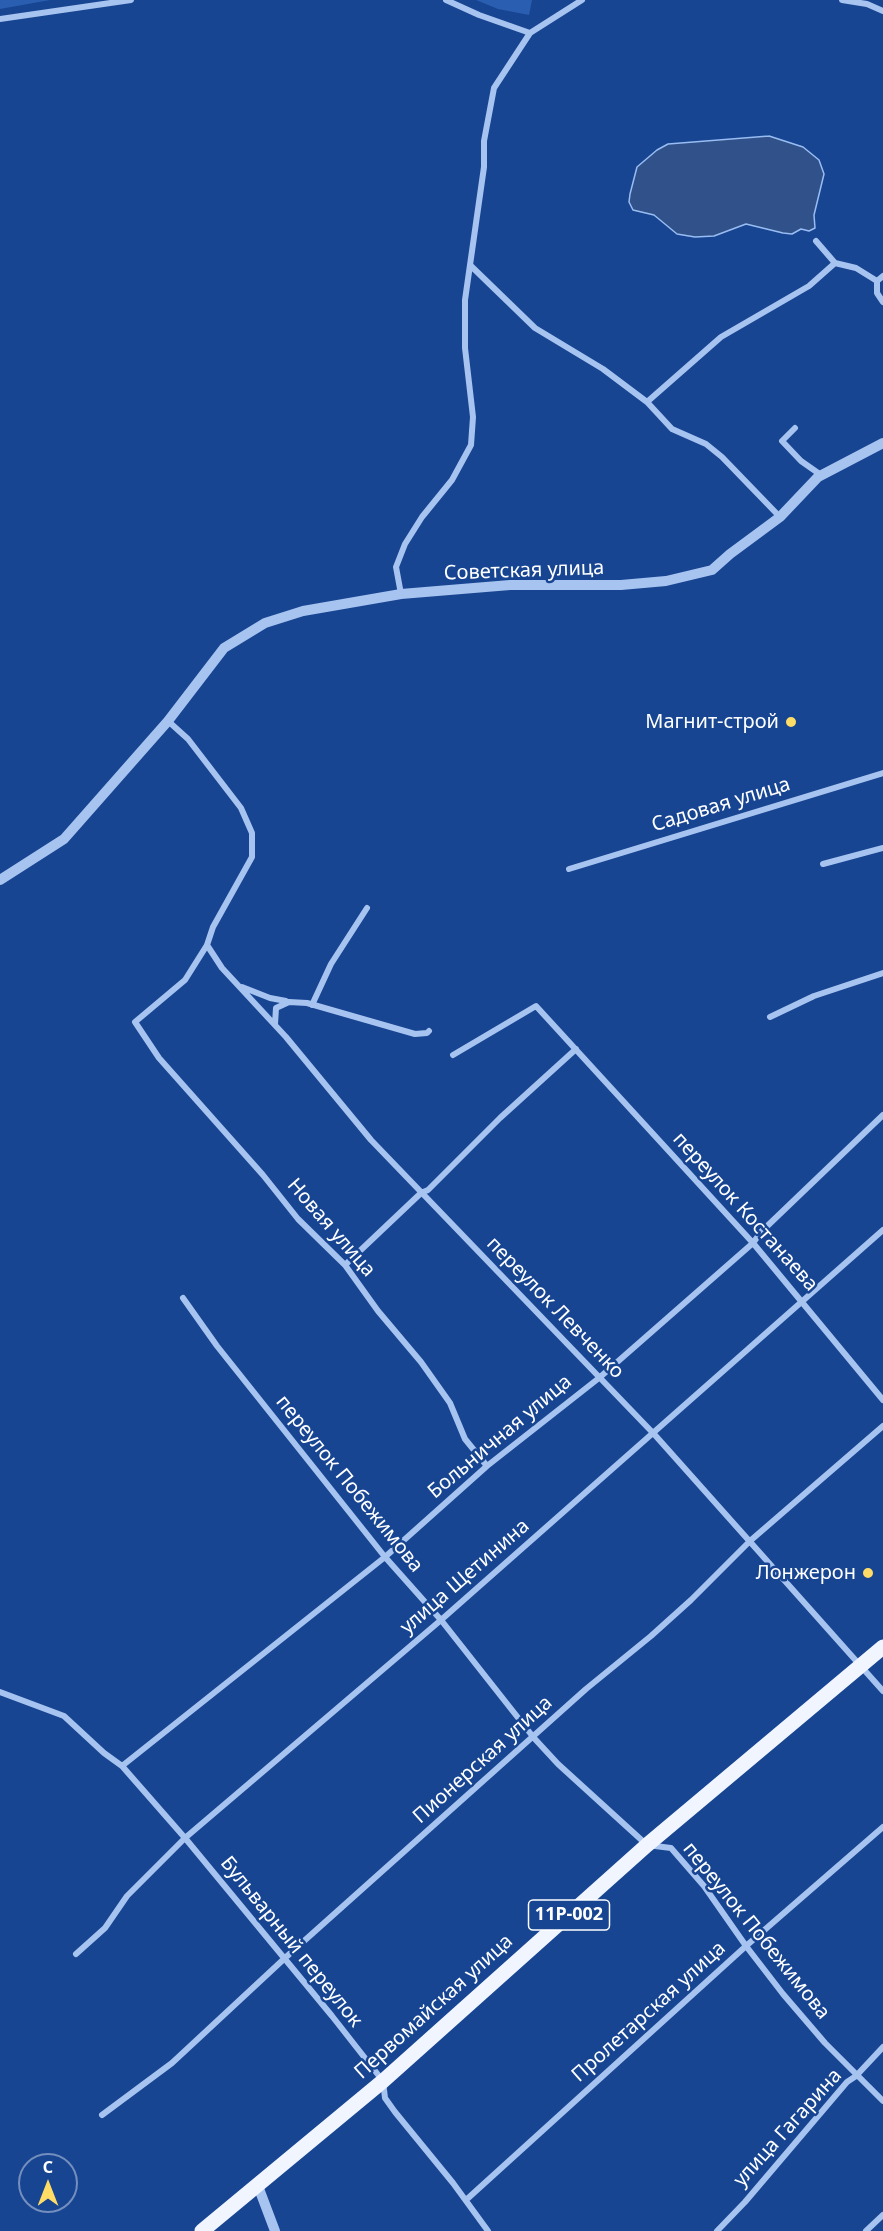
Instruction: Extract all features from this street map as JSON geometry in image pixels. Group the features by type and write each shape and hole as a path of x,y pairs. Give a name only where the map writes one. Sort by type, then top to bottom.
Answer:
{"main road":[{"name":"Первомайская улица","path":"202,2231 383,2081 646,1845 883,1647"}],"street":[{"path":"0,19 131,0"},
{"path":"446,0 478,15 530,33"},
{"path":"400,594 396,567 405,543 422,517 452,480 471,445 473,417 465,348 465,300 484,167 484,141 494,88 530,33 582,0"},
{"path":"842,0 862,2 881,10"},
{"path":"816,241 835,263 856,268 880,278 877,293 883,302"},
{"path":"647,402 721,337 809,286 835,263"},
{"path":"471,266 535,328 603,369 647,402 672,429 706,444 722,457 780,517"},
{"path":"795,428 782,441 801,461 822,475"},
{"name":"Советская улица","path":"0,880 64,839 168,721 224,648 265,623 303,611 400,594 510,585 621,585 666,581 712,570 780,517 822,475 883,443"},
{"path":"168,721 188,739 211,767 241,808 252,833 252,857 213,927 207,945"},
{"name":"Садовая улица","path":"569,869 883,773"},
{"path":"823,864 883,848"},
{"path":"312,1005 331,964 367,908"},
{"name":"переулок Левченко","path":"207,945 222,968 275,1025 371,1140 654,1434 883,1691"},
{"name":"Новая улица","path":"207,945 185,980 135,1022 159,1058 263,1175 298,1219 345,1265 450,1403 465,1438 487,1466"},
{"path":"770,1017 814,996 883,973"},
{"path":"238,985 270,998 312,1005 401,1031 414,1034 429,1031"},
{"path":"275,1025 276,1008 289,1002"},
{"name":"переулок Костанаева","path":"453,1055 536,1006 753,1243 883,1400"},
{"path":"345,1265 421,1193 428,1190 500,1118 576,1049"},
{"name":"Больничная улица","path":"122,1766 385,1557 487,1466 599,1378 753,1243 761,1232 883,1115"},
{"name":"улица Щетинина","path":"76,1954 105,1928 127,1896 185,1838 441,1620 883,1230"},
{"name":"переулок Побежимова","path":"183,1298 217,1346 385,1557 441,1620 534,1738 558,1764 646,1845 671,1848 704,1886 783,1994 856,2076 883,2101"},
{"name":"Пионерская улица","path":"102,2115 172,2063 285,1958 534,1738 586,1689 691,1600 750,1541 883,1426"},
{"name":"Бульварный переулок","path":"0,1692 64,1716 104,1754 122,1766 285,1958 383,2081 385,2098 488,2231"},
{"name":"Пролетарская улица","path":"466,2200 746,1946 883,1827"},
{"name":"улица Гагарина","path":"717,2231 745,2202 847,2082 856,2076 883,2048"},
{"path":"258,2186 275,2231"},
{"path":"866,2231 883,2215"}],"shaded area":[{"path":"0,0 50,0 0,9"},
{"path":"476,0 532,0 529,15 498,9"},
{"path":"769,136 803,147 819,160 824,174 814,215 815,228 809,231 801,229 792,234 746,224 714,236 695,237 677,234 654,215 633,210 629,202 637,167 668,144"}],"place":[{"name":"Магнит-строй","path":"791,722"},
{"name":"Лонжерон","path":"868,1573"}]}
